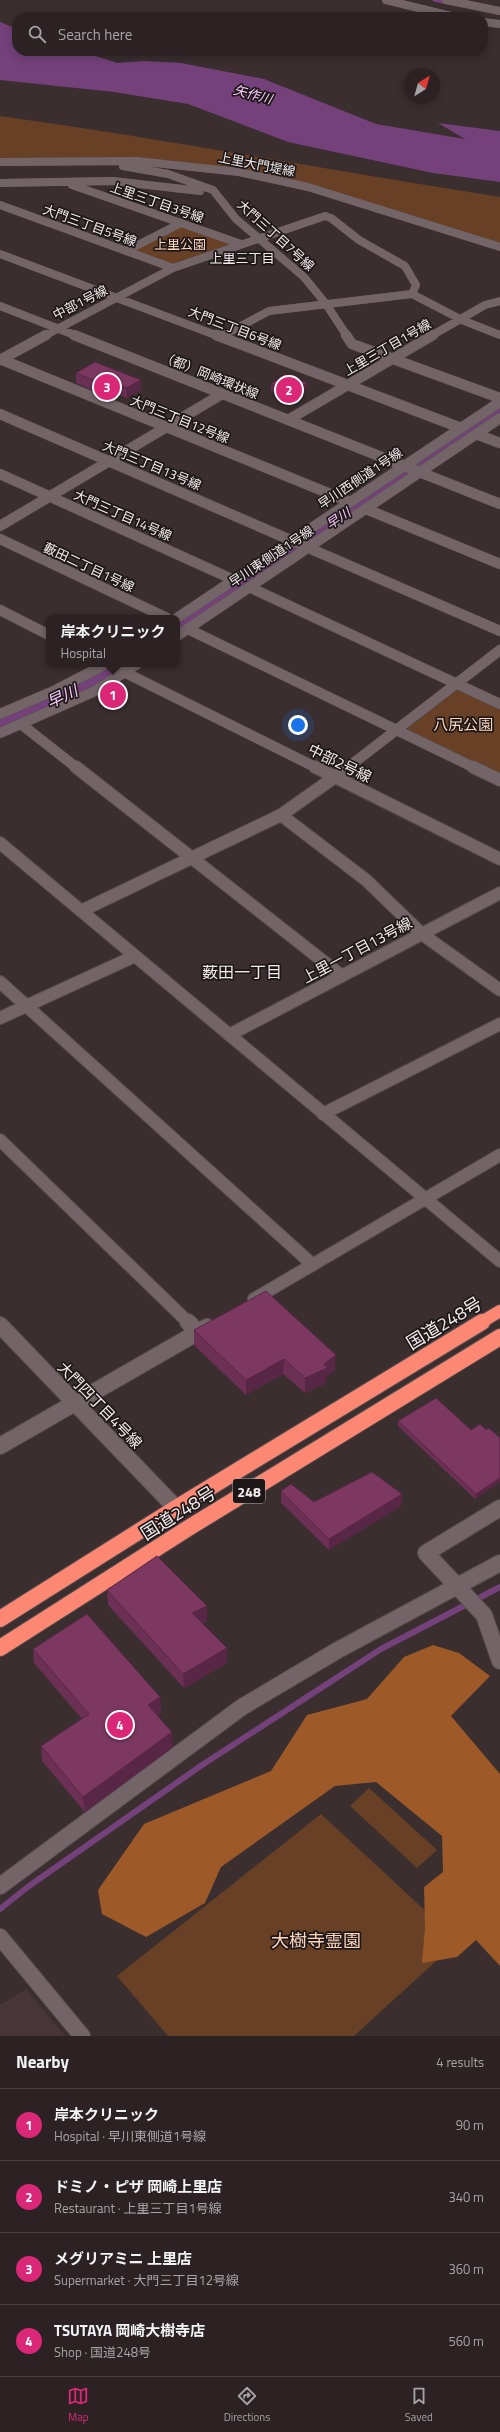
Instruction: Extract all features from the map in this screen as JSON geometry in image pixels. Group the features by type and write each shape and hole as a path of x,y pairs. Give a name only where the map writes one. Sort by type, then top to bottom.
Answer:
{"highway":[{"name":"国道248号","path":"0,1619 176,1508 500,1311"},
{"name":"国道248号","path":"0,1648 190,1527 500,1337"}],"street":[{"path":"386,0 435,12"},
{"path":"446,0 500,11"},
{"path":"488,23 500,24"},
{"path":"72,161 168,174 209,188 216,194"},
{"name":"上里大門堤線","path":"0,162 160,162 262,176 308,187 500,247"},
{"path":"0,183 113,181 165,186 216,194"},
{"name":"上里三丁目3号線","path":"65,182 241,244"},
{"name":"大門三丁目7号線","path":"216,194 236,219 304,277 326,304 352,344 500,398"},
{"name":"大門三丁目5号線","path":"2,207 173,268"},
{"name":"中部1号線","path":"0,359 173,268 325,216 331,218 359,240 405,266 416,285 412,294"},
{"path":"126,251 181,223"},
{"name":"大門三丁目6号線","path":"0,254 461,428"},
{"path":"221,337 269,311 412,294 462,320 500,335"},
{"name":"上里三丁目1号線","path":"288,420 462,320 485,305 500,301"},
{"name":"（都）岡崎環状線","path":"0,306 500,504"},
{"name":"大門三丁目12号線","path":"0,359 350,502"},
{"path":"0,526 222,394"},
{"name":"早川西側道1号線","path":"180,616 500,402"},
{"name":"大門三丁目13号線","path":"0,414 294,540 500,631"},
{"name":"早川東側道1号線","path":"180,634 500,418"},
{"path":"476,434 500,442"},
{"name":"大門三丁目14号線","path":"0,474 234,580"},
{"path":"366,509 500,564"},
{"name":"藪田二丁目1号線","path":"0,539 162,615"},
{"path":"250,587 500,704"},
{"path":"0,610 46,633"},
{"path":"188,629 499,778"},
{"path":"81,911 281,815 336,777 500,650"},
{"path":"1,712 56,690 101,667"},
{"name":"中部2号線","path":"114,667 500,859"},
{"path":"0,733 95,691 132,667"},
{"path":"21,724 342,976"},
{"path":"281,815 366,880 422,934 500,990"},
{"path":"0,843 500,1262"},
{"name":"上里一丁目13号線","path":"229,1035 500,892"},
{"path":"0,1018 135,956"},
{"path":"0,982 313,1265"},
{"path":"323,1114 500,1024"},
{"path":"0,1140 198,1332"},
{"path":"246,1304 500,1156"},
{"path":"0,1446 218,1320"},
{"name":"大門四丁目4号線","path":"0,1325 176,1508"},
{"path":"500,1508 426,1553 458,1584 484,1615 500,1661"},
{"path":"0,1886 242,1706 338,1650 458,1584 500,1563"},
{"path":"1,1938 82,2036"}],"shaded area":[{"path":"433,1645 459,1653 490,1676 451,1716 500,1774 500,1966 476,1940 457,1957 422,1963 425,1927 424,1887 443,1872 442,1836 376,1782 335,1786 221,1867 205,1903 146,1937 102,1914 98,1890 144,1824 271,1771 307,1715 367,1699 404,1657"},
{"path":"26,1989 65,2036 0,2036 0,2005"}],"green space":[{"path":"0,116 125,135 500,197 500,243 229,168 165,160 0,160"},
{"name":"上里公園","path":"183,226 231,244 172,264 133,251"},
{"name":"八尻公園","path":"457,690 500,708 500,772 493,772 408,731 408,728"},
{"path":"369,1788 437,1850 417,1868 350,1806"},
{"name":"大樹寺霊園","path":"321,1814 458,1941 354,2036 168,2036 117,1976"}],"water":[{"name":"矢作川","path":"0,22 12,27 12,56 95,56 117,63 144,61 181,63 264,79 376,124 465,139 438,123 500,131 500,182 433,173 288,142 188,104 114,92 0,80"}],"building":[{"path":"95,362 141,380 126,388 119,385 113,388 76,373"},
{"path":"285,374 307,383 291,392 271,384"},
{"path":"266,1291 336,1355 324,1364 327,1368 305,1378 284,1359 246,1380 194,1330"},
{"path":"436,1398 471,1430 480,1424 486,1430 489,1428 500,1438 500,1478 476,1494 398,1421"},
{"path":"372,1472 402,1494 329,1539 281,1491 291,1484 314,1502"},
{"path":"157,1556 207,1606 192,1613 227,1648 183,1674 107,1590"},
{"path":"87,1614 160,1697 148,1705 172,1732 83,1797 41,1746 89,1714 33,1649"}],"waterway":[{"path":"434,0 448,3"},
{"name":"早川","path":"180,624 500,410"},
{"name":"早川","path":"0,724 72,692 116,667"},
{"path":"0,1909 29,1886 202,1765 381,1649 500,1587"}],"place":[{"name":"メグリアミニ 上里店","path":"107,387"},
{"name":"ドミノ・ピザ 岡崎上里店","path":"289,390"},
{"name":"岸本クリニック","path":"113,695"},
{"name":"TSUTAYA 岡崎大樹寺店","path":"120,1725"}],"district":[{"name":"上里三丁目","path":"242,258"},
{"name":"薮田一丁目","path":"242,972"}]}
